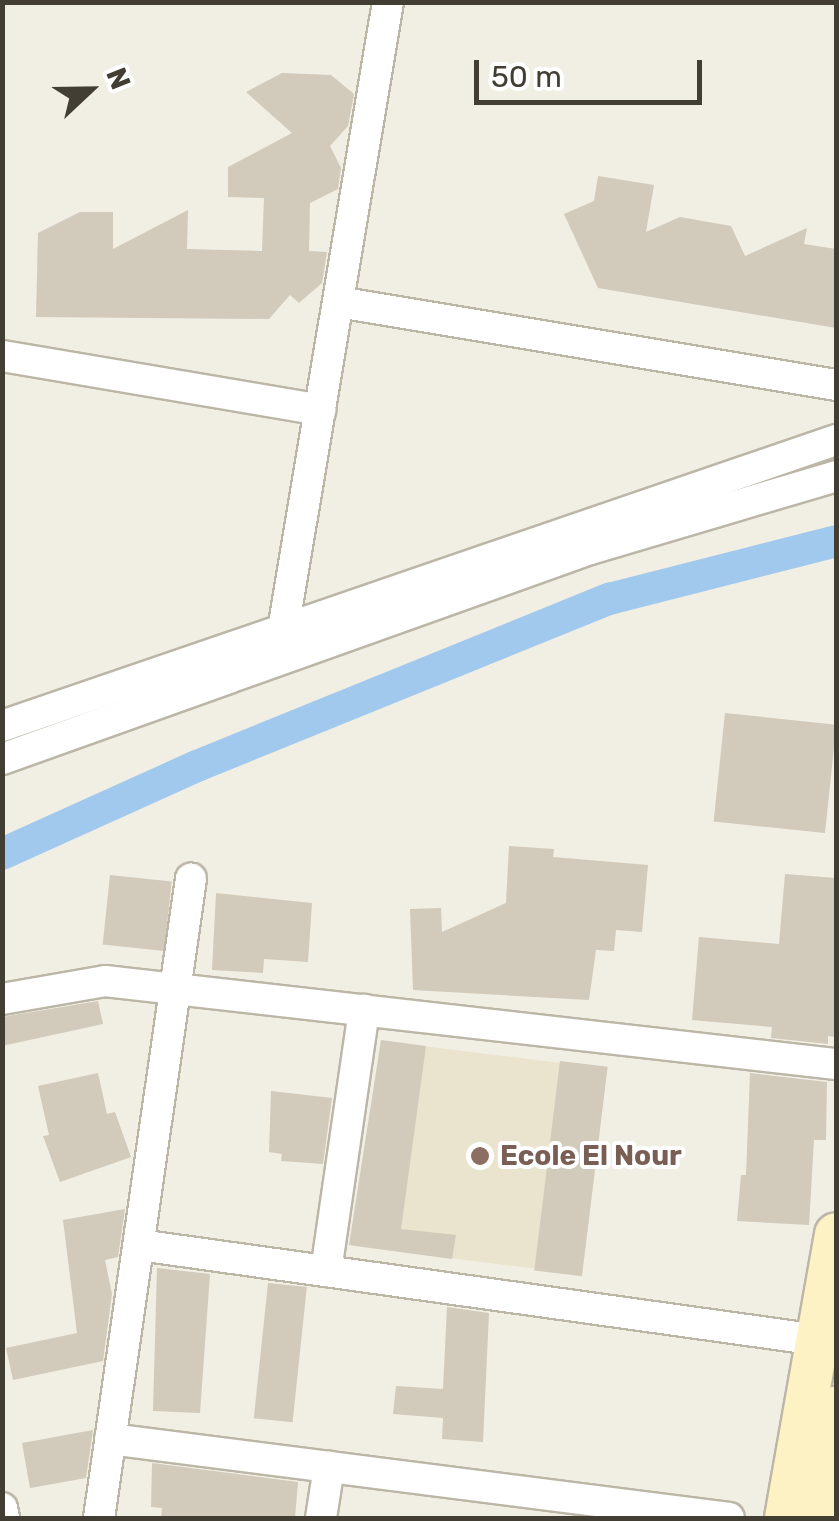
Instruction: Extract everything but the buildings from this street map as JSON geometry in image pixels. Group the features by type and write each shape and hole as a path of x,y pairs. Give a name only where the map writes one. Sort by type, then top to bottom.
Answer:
{"main road":[{"path":"786,1518 818,1340 832,1288 836,1234"},
{"path":"816,1518 836,1408"}],"street":[{"path":"283,630 388,2"},
{"path":"338,302 836,384"},
{"path":"2,356 320,410"},
{"path":"2,726 836,440"},
{"path":"2,759 590,549 836,476"},
{"path":"99,1518 192,879"},
{"path":"2,999 105,980 836,1064"},
{"path":"326,1271 364,1010"},
{"path":"138,1245 818,1340"},
{"path":"110,1439 330,1467 502,1504 729,1518"},
{"path":"321,1518 330,1467"},
{"path":"2,1508 4,1518"}],"shaded area":[{"name":"Ecole El Nour","path":"381,1041 607,1069 582,1274 356,1246"}],"waterway":[{"path":"2,854 197,766 609,599 836,541"}],"place":[{"name":"Ecole El Nour","path":"480,1156"}]}
